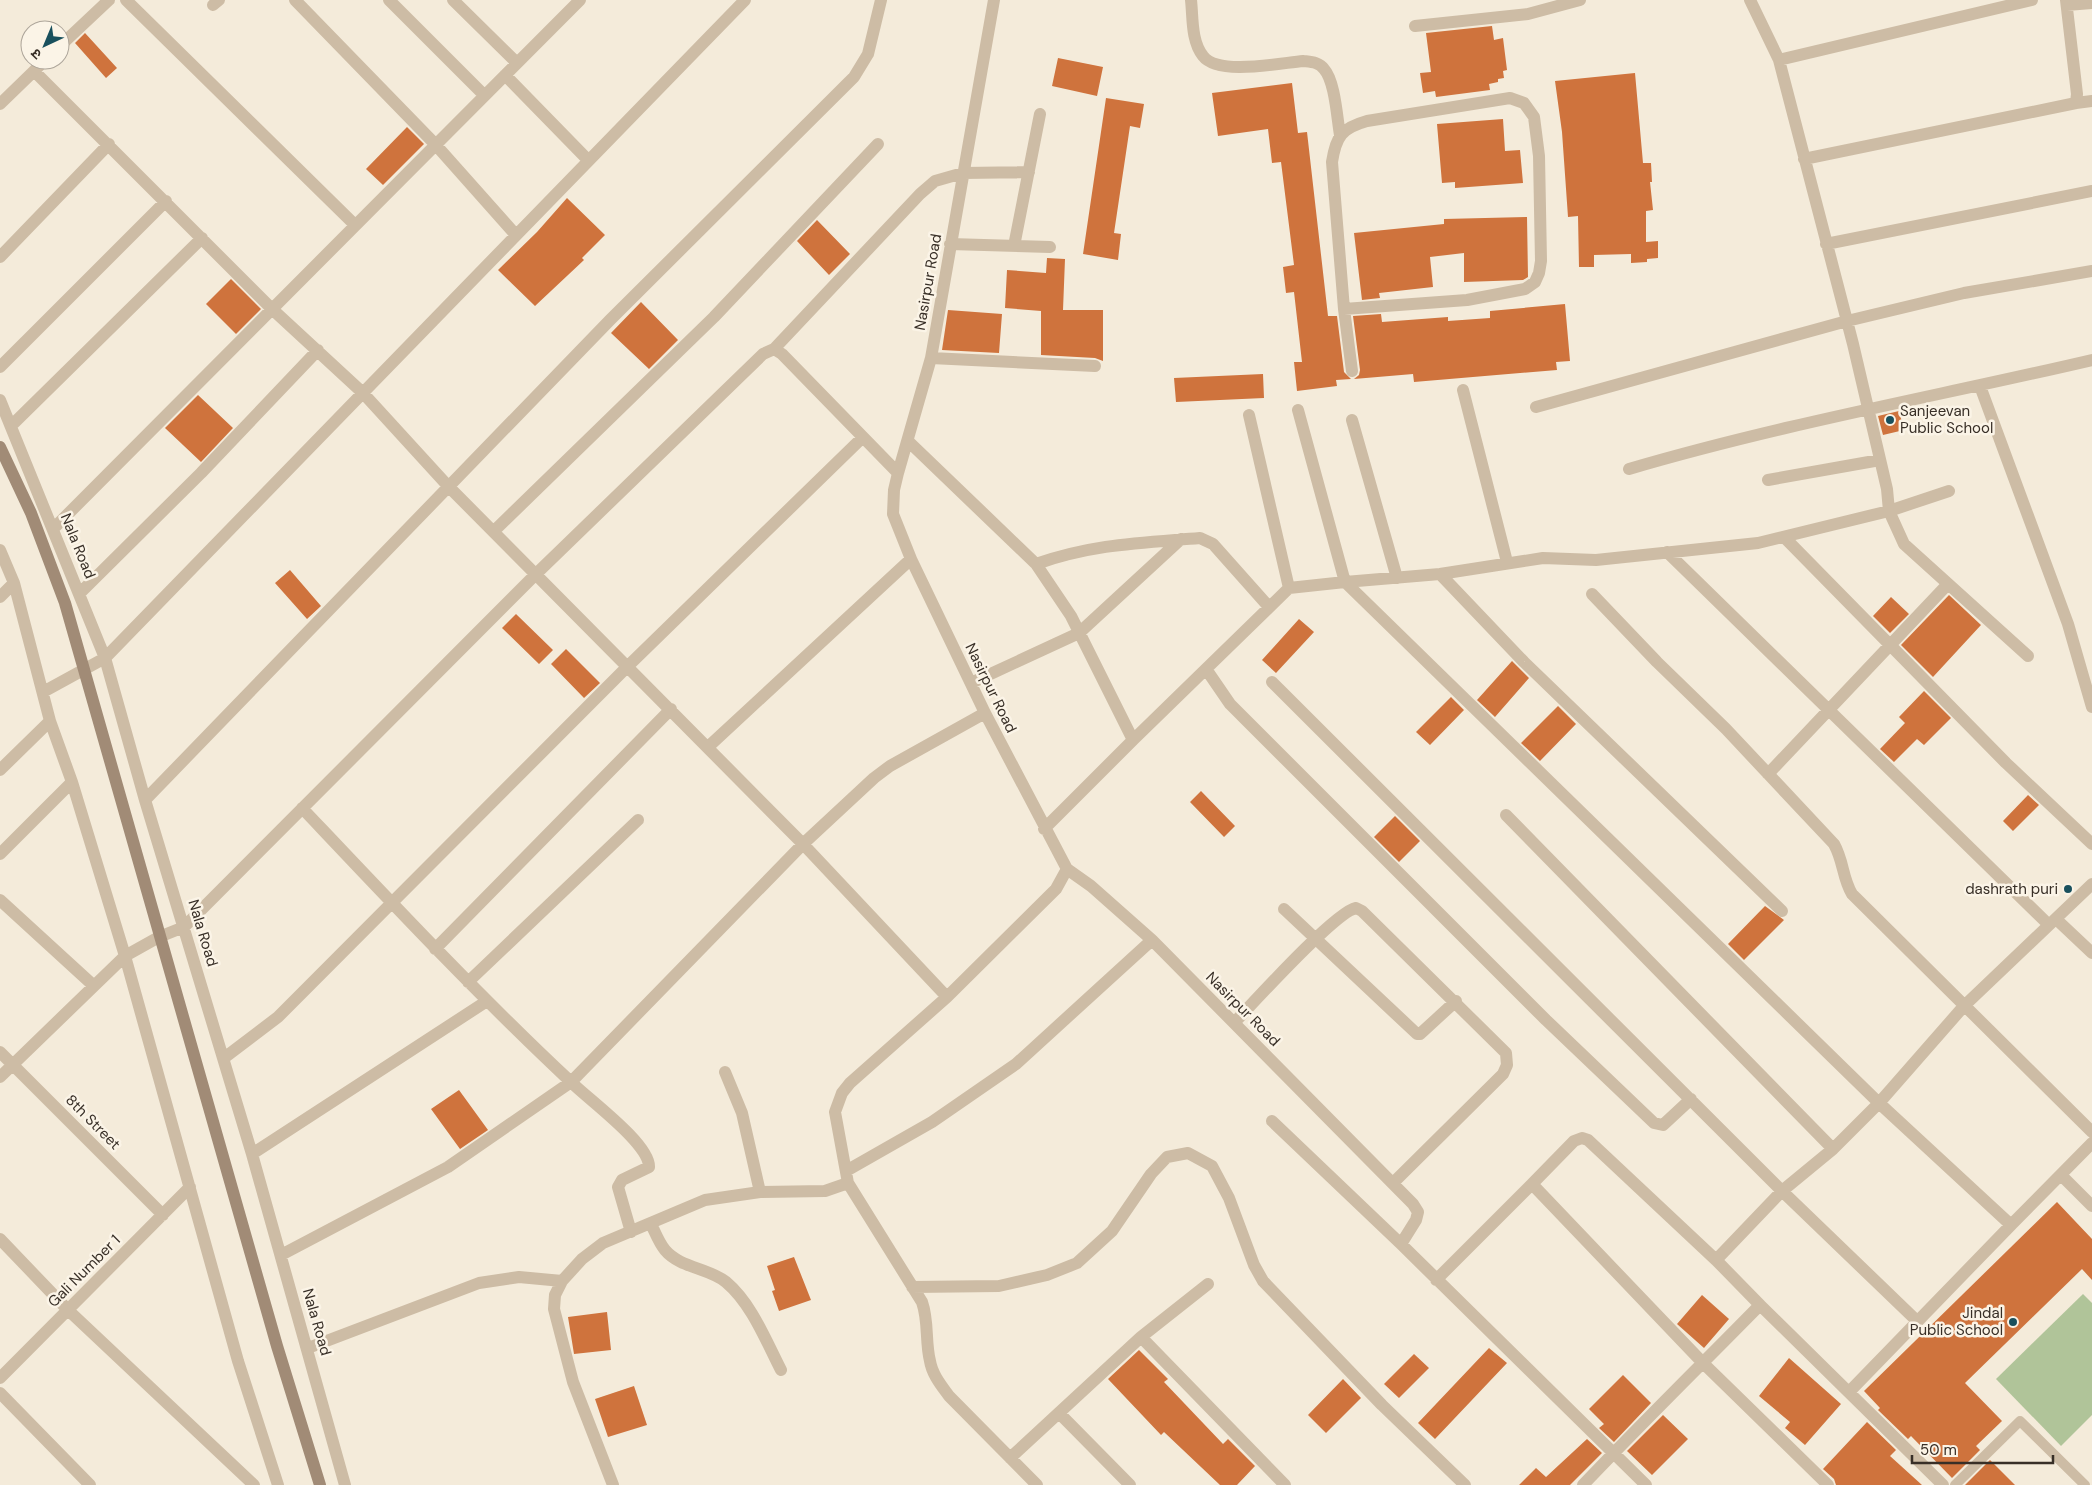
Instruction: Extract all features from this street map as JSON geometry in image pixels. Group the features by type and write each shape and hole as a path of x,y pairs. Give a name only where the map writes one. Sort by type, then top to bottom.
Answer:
{"street":[{"path":"70,37 109,0"},
{"path":"126,0 355,226"},
{"path":"295,0 435,144 515,234"},
{"path":"389,0 484,95"},
{"path":"453,0 516,63"},
{"path":"53,528 580,0"},
{"path":"43,692 105,658 515,234 745,0"},
{"path":"145,800 610,320 854,77 868,54 881,0"},
{"name":"Nasirpur Road","path":"994,0 931,358 898,473 894,490 893,514 910,559 984,713 1067,869 1091,886 1152,940 1392,1183 1418,1212 1416,1220 1401,1244"},
{"path":"1192,0 1197,44 1203,56 1211,63 1228,67 1303,61 1315,62 1325,70 1332,88 1340,135"},
{"path":"1415,26 1528,14 1580,0"},
{"path":"1750,0 1778,60 1847,321 1866,409 1887,489 1889,511 1904,544 1947,585 2028,656"},
{"path":"1778,60 2026,1"},
{"path":"2076,103 2077,94 2066,2 2092,3"},
{"path":"0,104 34,71 272,308 363,393 448,486 804,844 947,996"},
{"path":"505,75 588,160"},
{"path":"1344,309 1467,300 1525,289 1534,282 1539,273 1541,261 1538,156 1534,117 1524,103 1510,98 1367,121 1352,125 1340,135 1334,146 1332,162 1344,309 1352,371"},
{"path":"1804,159 2092,101"},
{"path":"1014,246 1040,114"},
{"path":"0,257 109,144"},
{"path":"494,531 714,317 878,144"},
{"path":"0,1077 125,956 159,937 184,927 536,574 762,354 774,349 920,194 935,181 963,173 1029,172"},
{"path":"1826,244 2092,191"},
{"path":"0,367 166,201"},
{"path":"12,425 202,238"},
{"path":"950,244 1050,247"},
{"path":"1536,407 1847,321 1964,293 2092,271"},
{"path":"774,349 782,354 898,473"},
{"path":"80,593 201,473 318,350"},
{"path":"931,358 1095,366"},
{"path":"1629,469 1697,449 1866,409 1980,386 2092,360"},
{"path":"1980,386 2068,624 2092,706"},
{"path":"1463,390 1507,562"},
{"name":"Nala Road","path":"0,400 12,425 105,658 145,800 252,1154 345,1485"},
{"path":"1298,410 1345,582 1879,1103 2011,1225"},
{"path":"1249,415 1289,588"},
{"path":"1352,420 1397,578"},
{"path":"224,1058 278,1017 393,904 628,666 862,438"},
{"path":"908,441 1036,564 1080,633 1133,740"},
{"path":"0,447 31,513 62,594 277,1346 320,1485"},
{"path":"1768,480 1880,460"},
{"path":"1044,828 1289,588 1440,574 1507,562 1543,558 1596,560 1758,543 1889,511 1950,491"},
{"path":"1784,537 2006,763 2092,844"},
{"path":"1036,564 1070,552 1093,548 1200,538 1213,544 1269,607"},
{"path":"971,683 1080,633 1181,539"},
{"path":"0,550 14,583 50,721 72,782 125,956 238,1361 278,1485"},
{"path":"1667,552 1827,709 2052,922 2092,954"},
{"path":"708,747 910,559"},
{"path":"1440,574 1524,662 1782,911"},
{"path":"0,597 14,583"},
{"path":"1768,774 1827,709 1947,585"},
{"path":"1592,594 1834,844 1842,858 1846,883 1852,894 2092,1132"},
{"path":"1206,669 1230,704 1546,1020 1654,1123 1663,1125 1691,1099"},
{"path":"1272,682 1782,1192 1917,1321"},
{"path":"436,949 671,709"},
{"path":"280,1255 448,1166 571,1082 804,844 874,778 890,766 984,713"},
{"path":"0,770 50,721"},
{"path":"0,854 72,782"},
{"path":"302,808 468,982 571,1082 637,1142 649,1161 648,1167 644,1171 622,1180 618,1187 631,1232"},
{"path":"1506,815 1833,1149"},
{"path":"468,982 638,820"},
{"path":"1037,1485 954,1402 938,1381 930,1361 927,1316 912,1286 847,1177 835,1112 842,1093 850,1083 947,996 1056,889 1067,869"},
{"path":"1716,1260 1782,1192 1833,1149 1879,1103 1964,1006 2092,884"},
{"path":"0,900 94,986"},
{"path":"1234,1023 1315,939 1348,909 1356,908 1456,1001 1506,1053 1507,1065 1503,1074 1392,1183"},
{"path":"1284,909 1417,1034 1420,1034 1456,1001"},
{"path":"613,1485 573,1382 554,1308 555,1294 562,1281 582,1258 596,1248 682,1208 706,1200 760,1192 825,1191 932,1122 1016,1064 1152,940"},
{"path":"252,1154 487,1000"},
{"name":"8th Street","path":"0,1052 163,1215"},
{"path":"725,1072 742,1113 760,1192"},
{"path":"1272,1121 1401,1244 1646,1485"},
{"path":"1436,1280 1574,1141 1582,1138 1588,1140 1716,1260 1943,1485"},
{"path":"1850,1391 2011,1225 2062,1176 2092,1143"},
{"path":"912,1286 999,1286 1047,1275 1077,1263 1112,1231 1151,1174 1167,1157 1188,1153 1212,1166 1229,1198 1254,1265 1263,1281 1382,1405 1465,1485"},
{"path":"2062,1176 2092,1206"},
{"path":"1532,1184 1703,1362 1828,1485"},
{"name":"Gali Number 1","path":"0,1378 190,1187"},
{"path":"650,1224 664,1249 670,1255 716,1276 737,1294 760,1328 781,1370"},
{"path":"0,1239 68,1310 254,1485"},
{"path":"308,1348 479,1283 519,1277 562,1281"},
{"path":"1010,1458 1141,1337 1208,1284"},
{"path":"1583,1485 1760,1305"},
{"path":"1141,1337 1285,1485"},
{"path":"0,1393 90,1485"},
{"path":"1059,1414 1130,1485"}],"lane":[{"path":"1956,1485 2020,1421 2085,1485"}],"green space":[{"path":"2083,1294 2092,1303 2092,1415 2061,1446 1996,1379"}],"building":[{"path":"1492,26 1494,40 1503,38 1507,70 1503,71 1504,78 1489,84 1490,90 1436,97 1435,91 1423,93 1420,73 1431,72 1426,33"},
{"path":"85,33 117,68 106,78 75,43"},
{"path":"1058,58 1103,67 1097,96 1052,86"},
{"path":"1635,73 1643,163 1651,163 1652,182 1650,182 1653,210 1646,211 1646,242 1658,241 1658,258 1647,259 1647,262 1631,263 1631,254 1594,255 1594,267 1579,267 1578,216 1568,217 1562,132 1555,81"},
{"path":"1292,83 1298,133 1307,132 1328,316 1337,316 1344,372 1351,379 1336,380 1337,386 1297,391 1294,362 1302,362 1294,292 1286,293 1283,267 1294,265 1281,162 1272,163 1268,129 1218,136 1212,93"},
{"path":"1106,98 1144,104 1140,128 1130,126 1114,233 1121,234 1118,260 1083,254"},
{"path":"1503,119 1505,151 1520,150 1523,183 1455,188 1455,182 1442,183 1437,124"},
{"path":"407,127 424,144 383,185 366,169"},
{"path":"567,198 605,235 582,258 584,260 535,306 498,270 537,232"},
{"path":"1527,217 1528,277 1523,280 1464,282 1464,253 1430,257 1433,287 1379,293 1380,298 1362,300 1354,233 1444,224 1444,219"},
{"path":"817,220 850,254 829,275 797,241"},
{"path":"1047,258 1065,259 1063,310 1103,310 1103,361 1095,358 1041,355 1041,311 1005,308 1007,270 1046,273"},
{"path":"231,279 261,309 236,334 206,304"},
{"path":"641,302 678,340 649,369 611,333"},
{"path":"1565,304 1570,361 1556,362 1557,370 1414,382 1413,374 1354,379 1359,375 1360,370 1353,316 1381,314 1382,322 1448,317 1448,321 1490,318 1490,311"},
{"path":"948,310 1002,314 999,353 942,350"},
{"path":"1263,374 1264,398 1176,402 1174,378"},
{"path":"198,395 233,428 201,462 165,428"},
{"name":"Sanjeevan Public School","path":"1899,411 1904,430 1883,435 1878,416"},
{"path":"290,570 321,606 307,619 275,583"},
{"path":"1949,595 1981,625 1933,677 1901,645"},
{"path":"1891,597 1909,614 1890,633 1873,616"},
{"path":"516,614 553,650 539,664 502,628"},
{"path":"1299,619 1314,632 1276,673 1262,660"},
{"path":"566,649 600,683 584,698 551,664"},
{"path":"1512,661 1529,678 1495,717 1477,700"},
{"path":"1924,691 1951,718 1924,745 1917,739 1894,762 1880,749 1905,723 1899,717"},
{"path":"1451,697 1464,710 1430,745 1416,732"},
{"path":"1558,706 1576,724 1540,761 1521,743"},
{"path":"1201,791 1235,826 1224,837 1190,802"},
{"path":"2028,795 2039,805 2013,831 2003,821"},
{"path":"1395,816 1420,841 1399,862 1374,837"},
{"path":"1765,906 1784,920 1744,960 1728,944"},
{"path":"459,1090 488,1130 460,1149 431,1109"},
{"path":"2057,1202 2092,1239 2092,1280 2082,1269 1965,1383 2002,1421 1976,1446 1980,1450 1952,1478 1911,1436 1908,1439 1878,1410 1880,1408 1864,1391"},
{"path":"794,1257 811,1300 779,1311 772,1291 775,1290 767,1266"},
{"path":"1702,1295 1729,1319 1704,1348 1677,1324"},
{"path":"607,1312 611,1350 574,1354 568,1317"},
{"path":"1489,1348 1507,1363 1435,1439 1418,1423"},
{"path":"1139,1350 1168,1379 1164,1382 1223,1444 1228,1439 1255,1466 1237,1485 1220,1485 1164,1432 1161,1435 1108,1379"},
{"path":"1414,1354 1429,1368 1399,1398 1384,1384"},
{"path":"1789,1358 1841,1404 1805,1445 1785,1428 1790,1422 1759,1396"},
{"path":"1623,1375 1651,1403 1614,1442 1599,1428 1604,1424 1589,1409"},
{"path":"1343,1379 1361,1398 1326,1433 1308,1415"},
{"path":"634,1386 647,1425 608,1437 595,1399"},
{"path":"1663,1415 1688,1439 1652,1475 1627,1451"},
{"path":"1867,1422 1896,1450 1890,1456 1922,1485 1836,1485 1834,1479 1823,1469"},
{"path":"1587,1439 1602,1453 1570,1485 1519,1485 1536,1468 1546,1477"},
{"path":"1990,1460 2015,1485 1965,1485"}],"place":[{"name":"Sanjeevan Public School","path":"1890,420"},
{"name":"dashrath puri","path":"2068,889"},
{"name":"Jindal Public School","path":"2013,1322"}]}
